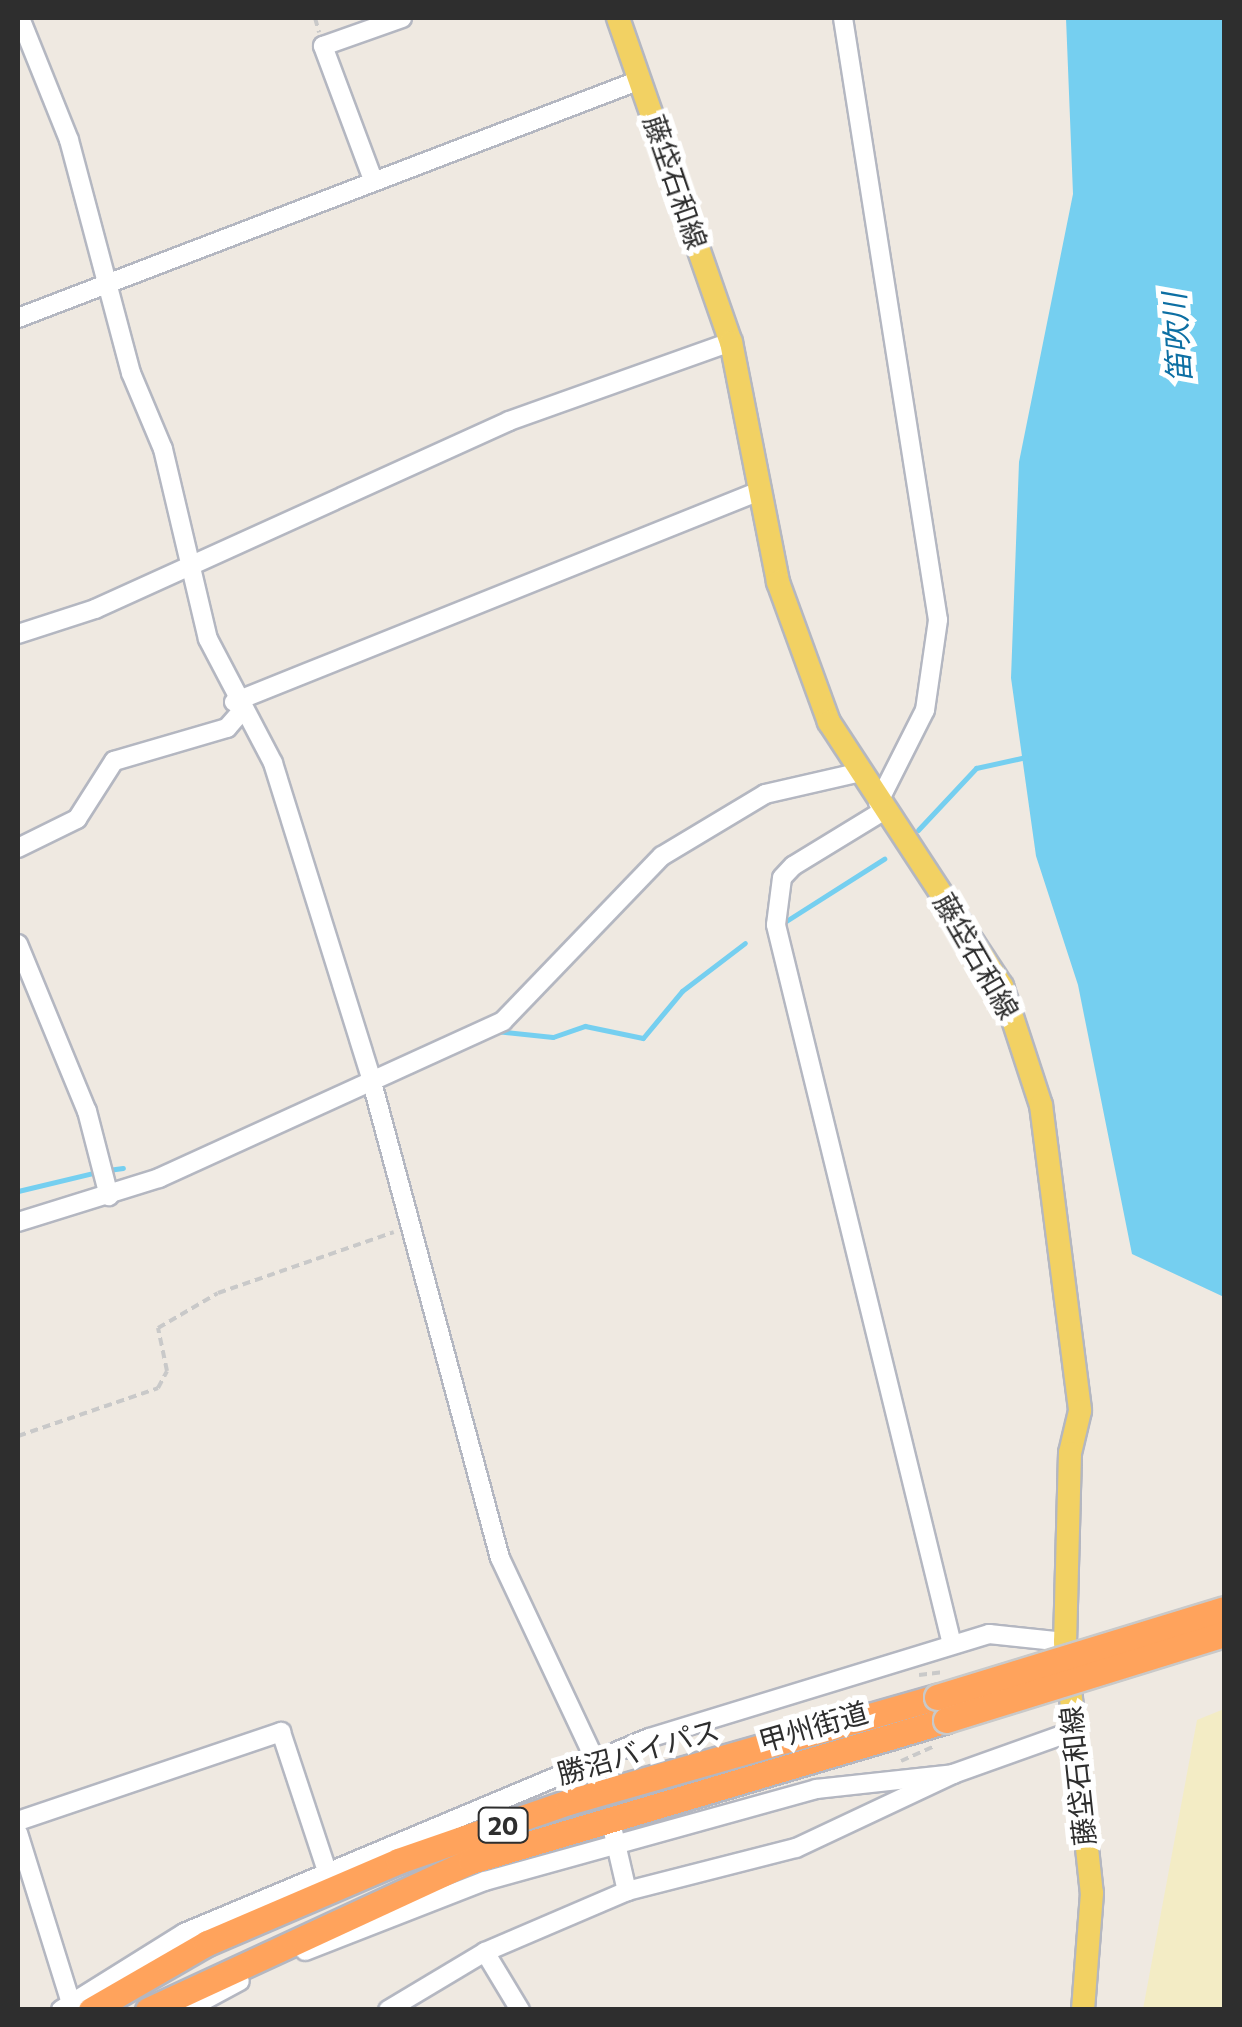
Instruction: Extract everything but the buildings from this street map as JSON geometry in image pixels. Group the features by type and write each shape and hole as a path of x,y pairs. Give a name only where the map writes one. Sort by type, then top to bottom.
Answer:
{"highway":[{"name":"勝沼バイパス","path":"74,2008 207,1943 398,1861 944,1719 1224,1609"},
{"name":"甲州街道","path":"148,2010 471,1861 1224,1634"}],"main road":[{"name":"藤垈石和線","path":"618,18 730,342 757,492 784,600 857,772 955,911 1020,1032 1052,1162 1080,1411 1070,1453 1065,1642 1070,1732 1092,1894 1083,2010"}],"street":[{"path":"18,18 69,140 104,282 163,449 185,561 238,706 274,763 316,925 370,1075 500,1558 594,1768"},
{"path":"372,176 323,46 402,18"},
{"path":"843,18 938,620 924,710 882,809 793,866 782,878 776,924 952,1644"},
{"path":"18,318 372,176 640,80"},
{"path":"18,634 95,609 185,561 509,421 730,342"},
{"path":"18,848 77,819 114,761 227,728 238,706 757,492"},
{"path":"18,1222 106,1179 503,1020 545,987 594,918 708,825 765,794 857,772"},
{"path":"18,944 106,1179"},
{"path":"18,1834 74,2008 184,1933 327,1871 594,1768 989,1634 1065,1642"},
{"path":"18,1820 281,1732 327,1871"},
{"path":"388,2010 485,1952 627,1891 796,1848 953,1774 1070,1732"},
{"path":"186,2010 319,1944 485,1881 614,1839 816,1789 953,1774"},
{"path":"614,1839 627,1891"},
{"path":"485,1952 520,2010"}],"path":[{"path":"18,1436 158,1388 167,1371 158,1328 218,1293 412,1224"},
{"path":"895,1763 944,1719"}],"sand":[{"path":"1224,1709 1224,2009 1143,2009 1197,1720"}],"water":[{"name":"笛吹川","path":"1066,18 1224,18 1224,1297 1132,1254 1078,985 1036,856 1011,678 1019,462 1073,194"}],"waterway":[{"path":"918,830 976,768 1026,757"},
{"path":"783,923 884,859"},
{"path":"496,1031 553,1037 585,1026 643,1038 682,991 745,943"},
{"path":"108,1170 123,1168"},
{"path":"18,1191 97,1172"}]}
